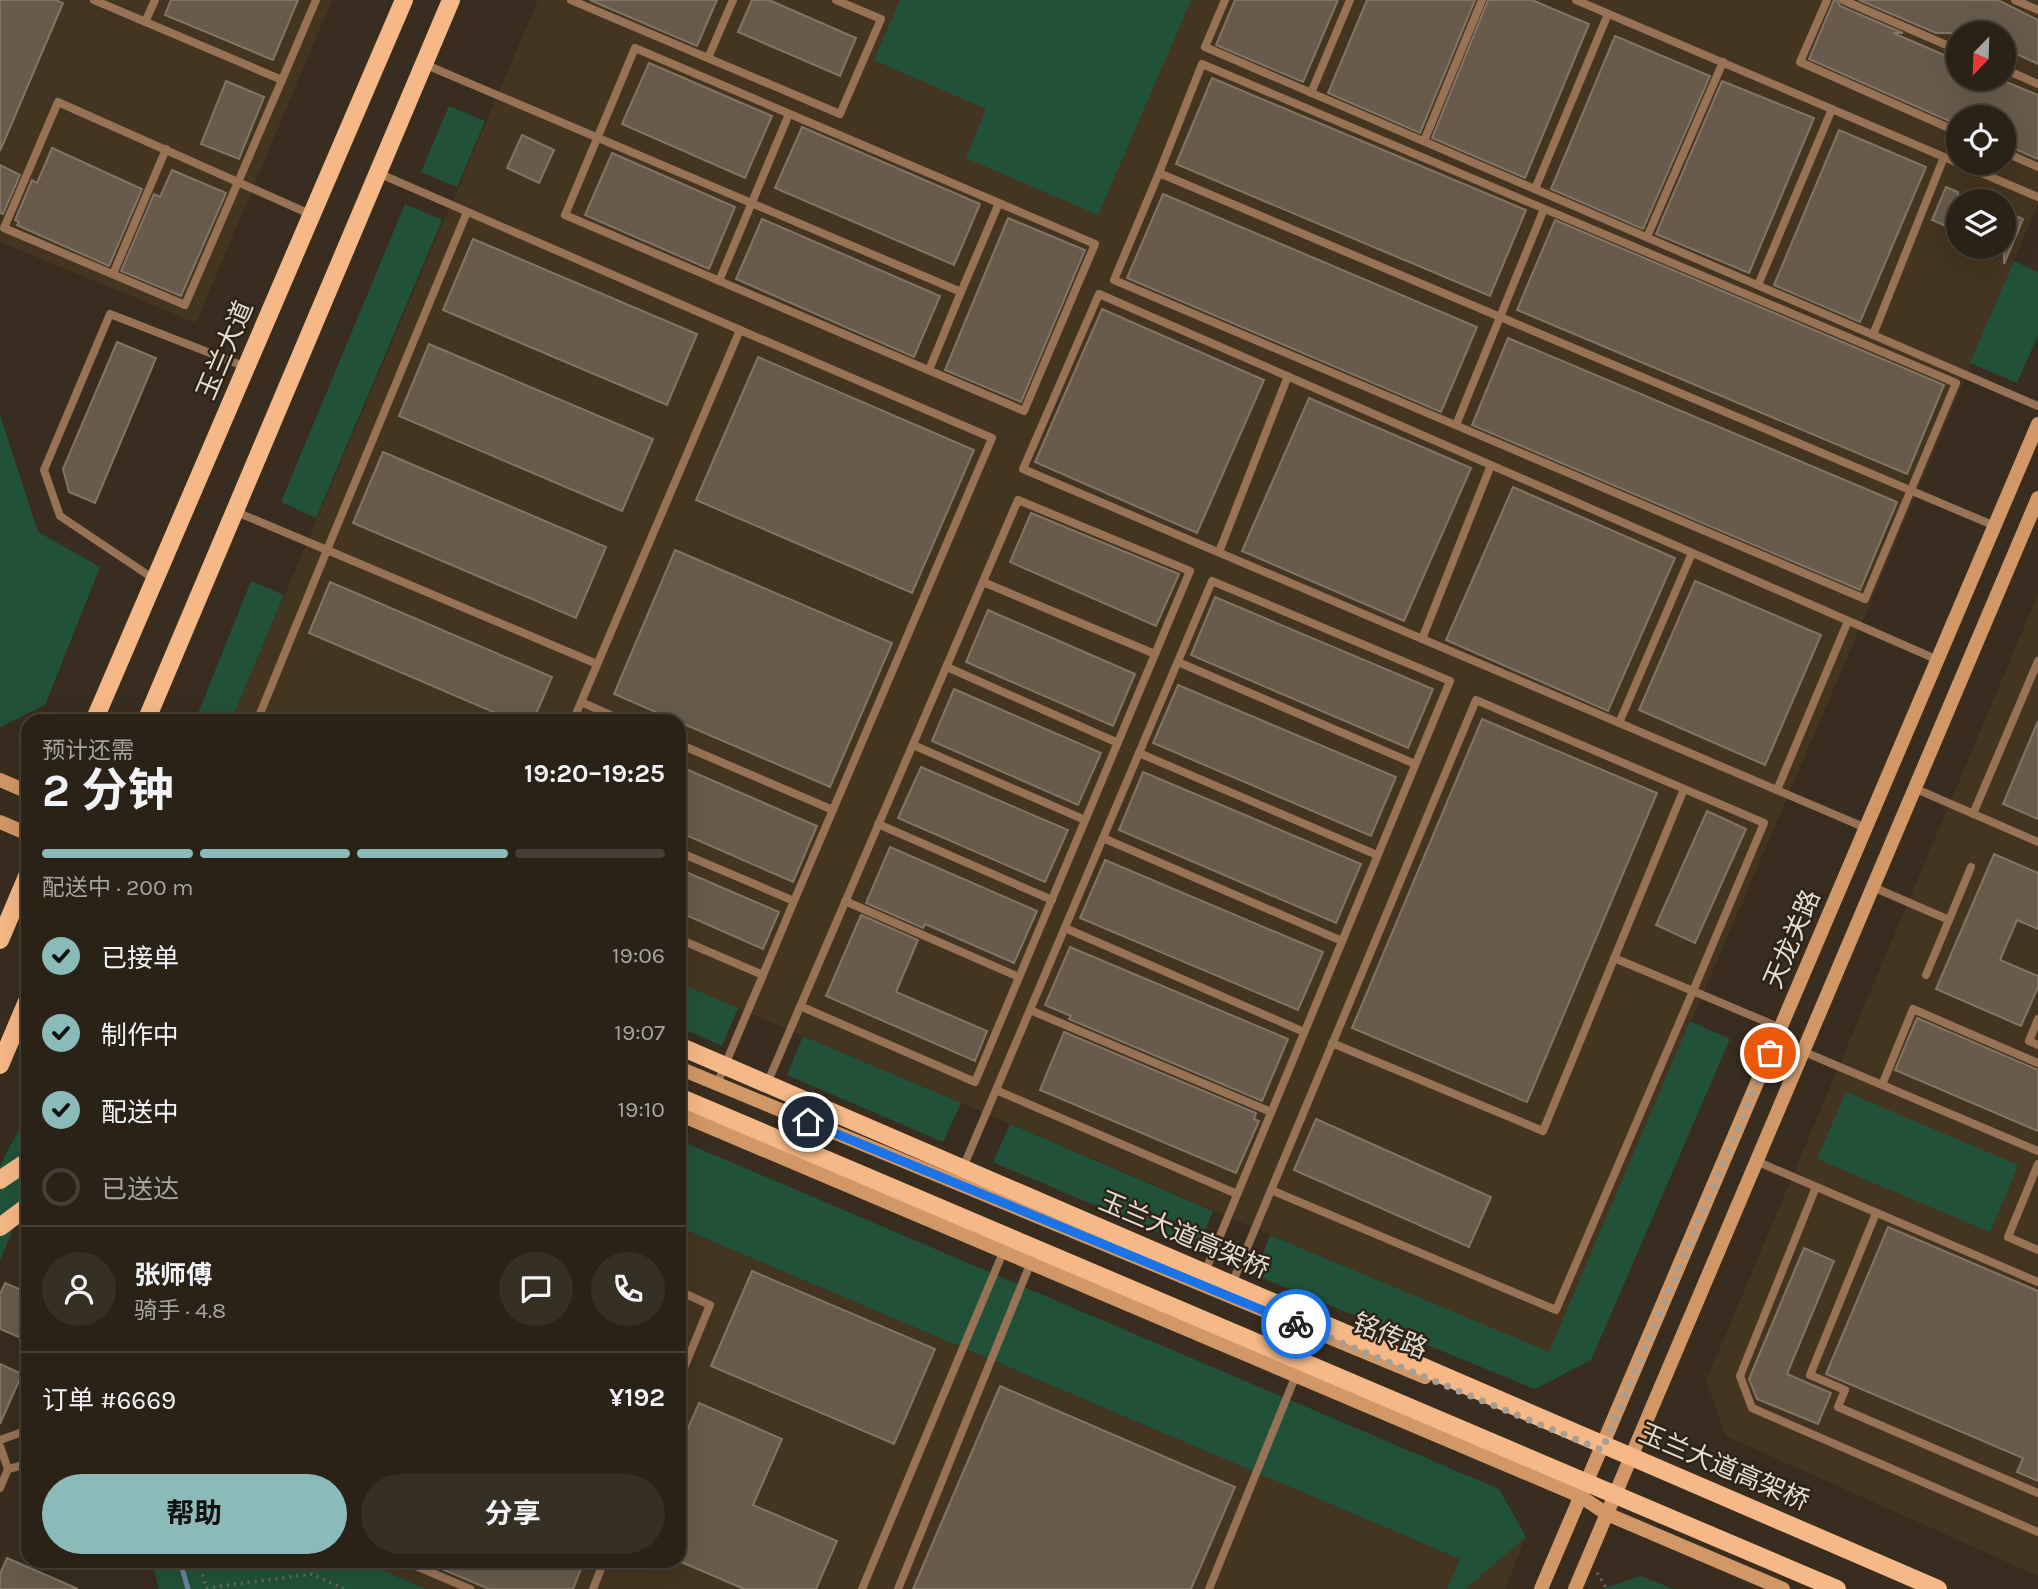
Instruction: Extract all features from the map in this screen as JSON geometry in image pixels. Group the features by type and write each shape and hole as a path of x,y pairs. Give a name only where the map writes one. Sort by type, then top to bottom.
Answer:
{"main road":[{"name":"玉兰大道","path":"97,714 404,0"},
{"path":"149,714 451,0"},
{"name":"天龙关路","path":"1541,1589 2038,424"},
{"name":"天龙关路","path":"1575,1589 2038,498"},
{"path":"0,780 21,789"},
{"path":"0,822 21,831"},
{"path":"0,940 21,890"},
{"path":"0,1065 21,1016"},
{"name":"玉兰大道高架桥","path":"686,1049 1938,1589"},
{"name":"铭传路","path":"686,1071 1602,1450 1629,1458 1925,1589"},
{"path":"686,1100 1837,1589"},
{"path":"686,1117 1580,1496 1607,1514 1783,1589"},
{"path":"0,1180 21,1166"},
{"path":"0,1227 21,1211"}],"lane":[{"path":"94,0 282,80"},
{"path":"145,22 155,0"},
{"path":"312,215 239,180 58,102 4,228 185,305 239,180 282,80 316,0"},
{"path":"571,0 840,114 881,19 836,0"},
{"path":"708,58 733,0"},
{"path":"1225,0 1205,47 2038,405"},
{"path":"1311,93 1350,0"},
{"path":"1424,141 1482,0"},
{"path":"1576,0 2038,197"},
{"path":"1827,0 1800,62 1946,127"},
{"path":"1843,0 1946,45"},
{"path":"2015,0 2038,10"},
{"path":"1535,189 1608,14"},
{"path":"635,48 789,114 1095,244 1024,411 565,215 635,48"},
{"path":"1647,237 1723,62"},
{"path":"424,64 961,292"},
{"path":"1202,64 1544,209 1956,383 1865,599 1114,280 1202,64"},
{"path":"2016,74 2038,84"},
{"path":"1758,285 1832,109"},
{"path":"719,281 789,114"},
{"path":"113,274 166,149"},
{"path":"1873,335 1944,157"},
{"path":"2016,157 2038,167"},
{"path":"378,173 992,438 717,1084"},
{"path":"1159,173 1995,526"},
{"path":"929,370 999,203"},
{"path":"1456,425 1544,209"},
{"path":"260,714 467,212"},
{"path":"1866,828 1023,469 1099,294 1938,660"},
{"path":"155,579 60,516 44,470 110,314 246,367"},
{"path":"576,714 740,330"},
{"path":"1219,552 1288,376"},
{"path":"1422,639 1491,465"},
{"path":"759,1101 1018,500 1190,571 975,1082 800,1006"},
{"path":"234,511 597,664"},
{"path":"1619,723 1692,553"},
{"path":"956,1183 1212,581 1450,681 1200,1284"},
{"path":"984,582 1155,654"},
{"path":"1777,790 1849,621"},
{"path":"1973,814 2038,661"},
{"path":"1178,662 1415,764"},
{"path":"947,667 1118,743"},
{"path":"1227,1295 1476,700 1764,823 1556,1310 1271,1190"},
{"path":"581,702 608,714"},
{"path":"913,745 1085,820"},
{"path":"686,747 833,810"},
{"path":"1139,753 1377,855"},
{"path":"1914,788 2038,842"},
{"path":"1332,1043 1543,1131 1684,789"},
{"path":"878,824 1052,900"},
{"path":"1103,838 1342,941"},
{"path":"686,855 794,901"},
{"path":"1926,975 1971,867"},
{"path":"1873,887 1949,920"},
{"path":"845,901 1019,977"},
{"path":"1065,928 1304,1032"},
{"path":"686,942 763,975"},
{"path":"1614,958 1781,1028"},
{"path":"1882,1085 1913,1009 2038,1063"},
{"path":"1030,1010 1271,1112"},
{"path":"2038,1020 2029,1041 2038,1045"},
{"path":"1802,1051 2038,1152"},
{"path":"996,1090 1237,1194"},
{"path":"1756,1161 2038,1282"},
{"path":"2038,1164 2008,1237 2038,1250"},
{"path":"1816,1187 1740,1376 1752,1408 2038,1532"},
{"path":"1876,1213 1810,1375 1845,1390 1838,1407 2038,1493"},
{"path":"862,1589 1004,1251"},
{"path":"898,1589 1031,1262"},
{"path":"686,1294 710,1305 686,1363"},
{"path":"1209,1589 1296,1375"},
{"path":"0,1440 21,1432"},
{"path":"0,1446 8,1469 0,1488"},
{"path":"8,1469 21,1466"},
{"path":"420,1568 470,1589"},
{"path":"593,1589 601,1568"}],"path":[{"path":"201,1568 206,1588 312,1574 344,1589"}],"shaded area":[{"path":"0,0 332,0 196,323 0,242"},
{"path":"538,0 2038,0 2038,204 2016,256 2016,189 1946,189 1946,259 2015,259 1549,1353 686,986 686,714 234,714"},
{"path":"2038,594 2038,1576 1726,1436 1706,1381"},
{"path":"686,1230 1460,1559 1447,1589 426,1589 377,1568 686,1568"},
{"path":"1526,1537 1505,1589 1465,1589"}],"green space":[{"path":"900,0 1191,0 1098,215 966,158 986,109 874,60"},
{"path":"449,106 485,121 457,187 421,172"},
{"path":"405,204 442,220 316,518 281,502"},
{"path":"2014,261 2038,272 2038,335 2017,383 1970,363"},
{"path":"0,415 38,532 100,567 45,705 21,714 21,717 0,727"},
{"path":"251,581 284,595 234,714 198,714"},
{"path":"686,986 738,1008 722,1046 686,1030"},
{"path":"1690,1021 1730,1039 1591,1360 1535,1389 1255,1275 1270,1235 1549,1352"},
{"path":"803,1036 961,1103 943,1142 787,1075"},
{"path":"1846,1092 2018,1165 1990,1232 1817,1159"},
{"path":"1010,1124 1213,1211 1197,1249 993,1162"},
{"path":"21,1126 21,1210 0,1260 0,1166"},
{"path":"686,1143 1499,1489 1526,1537 1465,1589 1447,1589 1460,1559 686,1230"},
{"path":"154,1568 377,1568 426,1589 159,1589"},
{"path":"1641,1576 1673,1589 1602,1589"}],"building":[{"path":"0,0 55,0 63,3 0,151"},
{"path":"171,0 298,0 273,60 165,15"},
{"path":"590,0 717,0 697,46"},
{"path":"752,0 769,0 856,38 840,76 738,32"},
{"path":"1235,0 1338,0 1303,82 1216,45"},
{"path":"1367,0 1475,0 1420,133 1328,93"},
{"path":"1488,0 1532,0 1589,24 1525,178 1432,138"},
{"path":"1834,0 1837,0 1840,6 1903,33 1893,33 1946,56 1946,91 2016,91 2016,86 2038,95 2038,159 2016,149 2016,105 1946,105 1946,120 1809,59"},
{"path":"1859,0 1998,0 2038,20 2038,64 2016,54 2016,21 1946,21 1946,33 1936,33"},
{"path":"1615,36 1710,76 1643,229 1551,189"},
{"path":"649,63 772,116 745,178 622,124"},
{"path":"1212,78 1526,210 1490,296 1176,164"},
{"path":"226,81 264,97 239,159 201,144"},
{"path":"1722,81 1814,118 1749,273 1656,234"},
{"path":"802,127 980,204 954,265 775,188"},
{"path":"1839,130 1926,167 1860,322 1774,285"},
{"path":"522,135 554,150 539,183 507,168"},
{"path":"52,148 142,189 109,266 17,225 19,222 15,220 32,180 37,183"},
{"path":"612,153 735,207 709,269 585,215"},
{"path":"0,165 20,175 3,214 0,213"},
{"path":"172,170 226,193 181,296 121,271 154,194 160,197"},
{"path":"1946,187 1951,189 1946,189 1946,226 1932,220"},
{"path":"1163,194 1477,327 1441,412 1127,278"},
{"path":"2016,216 2023,219 2016,236"},
{"path":"1008,218 1085,250 1021,402 945,370"},
{"path":"762,219 940,296 914,357 736,279"},
{"path":"1555,220 1944,385 1907,474 1517,310"},
{"path":"473,239 697,334 667,405 443,310"},
{"path":"1102,309 1264,380 1197,533 1035,462"},
{"path":"1508,338 1897,502 1860,590 1472,425"},
{"path":"117,342 156,358 95,503 69,492 63,469"},
{"path":"429,344 653,439 622,511 399,416"},
{"path":"758,357 974,450 912,593 696,500"},
{"path":"1309,398 1471,468 1404,621 1242,551"},
{"path":"383,452 606,547 576,618 353,523"},
{"path":"1513,487 1675,558 1608,711 1446,640"},
{"path":"1031,513 1179,574 1156,626 1010,562"},
{"path":"675,550 892,643 830,787 686,725 686,714 660,714 614,694"},
{"path":"1695,581 1821,635 1765,765 1639,710"},
{"path":"330,582 552,677 536,714 498,714 309,633"},
{"path":"1215,597 1433,689 1408,748 1191,655"},
{"path":"988,610 1135,674 1113,726 966,662"},
{"path":"1178,685 1396,777 1371,836 1153,743"},
{"path":"954,689 1101,753 1078,805 932,741"},
{"path":"1482,719 1657,793 1527,1102 1352,1028"},
{"path":"2038,721 2038,819 2003,804"},
{"path":"921,767 1068,830 1045,882 898,818"},
{"path":"686,769 817,826 793,882 686,835"},
{"path":"1143,772 1361,864 1336,923 1119,830"},
{"path":"1707,811 1746,829 1695,943 1656,925"},
{"path":"890,847 1037,911 1014,963 925,924 923,928 866,903"},
{"path":"1994,854 2038,873 2038,929 2017,920 2000,960 2038,976 2038,987 2021,1026 1936,989"},
{"path":"1105,860 1323,952 1298,1010 1080,918"},
{"path":"686,872 779,912 763,949 686,915"},
{"path":"861,915 918,940 896,992 987,1031 975,1061 826,996"},
{"path":"1070,947 1288,1039 1262,1101 1069,1019 1071,1016 1045,1005"},
{"path":"1917,1018 2038,1070 2038,1131 1895,1070"},
{"path":"1064,1032 1256,1113 1254,1119 1259,1121 1236,1173 1040,1090"},
{"path":"1316,1119 1491,1197 1469,1247 1294,1170"},
{"path":"1888,1227 2038,1291 2038,1481 2017,1472 2023,1458 1826,1374"},
{"path":"1804,1248 1834,1261 1787,1374 1831,1393 1818,1424 1757,1399 1749,1379"},
{"path":"752,1271 935,1349 894,1444 711,1366"},
{"path":"5,1283 21,1290 21,1338 0,1329 0,1294"},
{"path":"0,1364 21,1374 21,1376 0,1424"},
{"path":"1000,1386 1235,1487 1191,1589 913,1589"},
{"path":"699,1403 782,1439 753,1505 837,1541 816,1589 744,1589 686,1564 686,1433"},
{"path":"7,1558 21,1564 21,1568 30,1568 78,1589 0,1589 0,1574"},
{"path":"440,1568 581,1568 573,1589 489,1589"}],"waterway":[{"path":"182,1568 188,1589"}],"way so far":[{"path":"1296,1324 1602,1450 1770,1053"}],"route":[{"path":"808,1122 1296,1324"}]}
